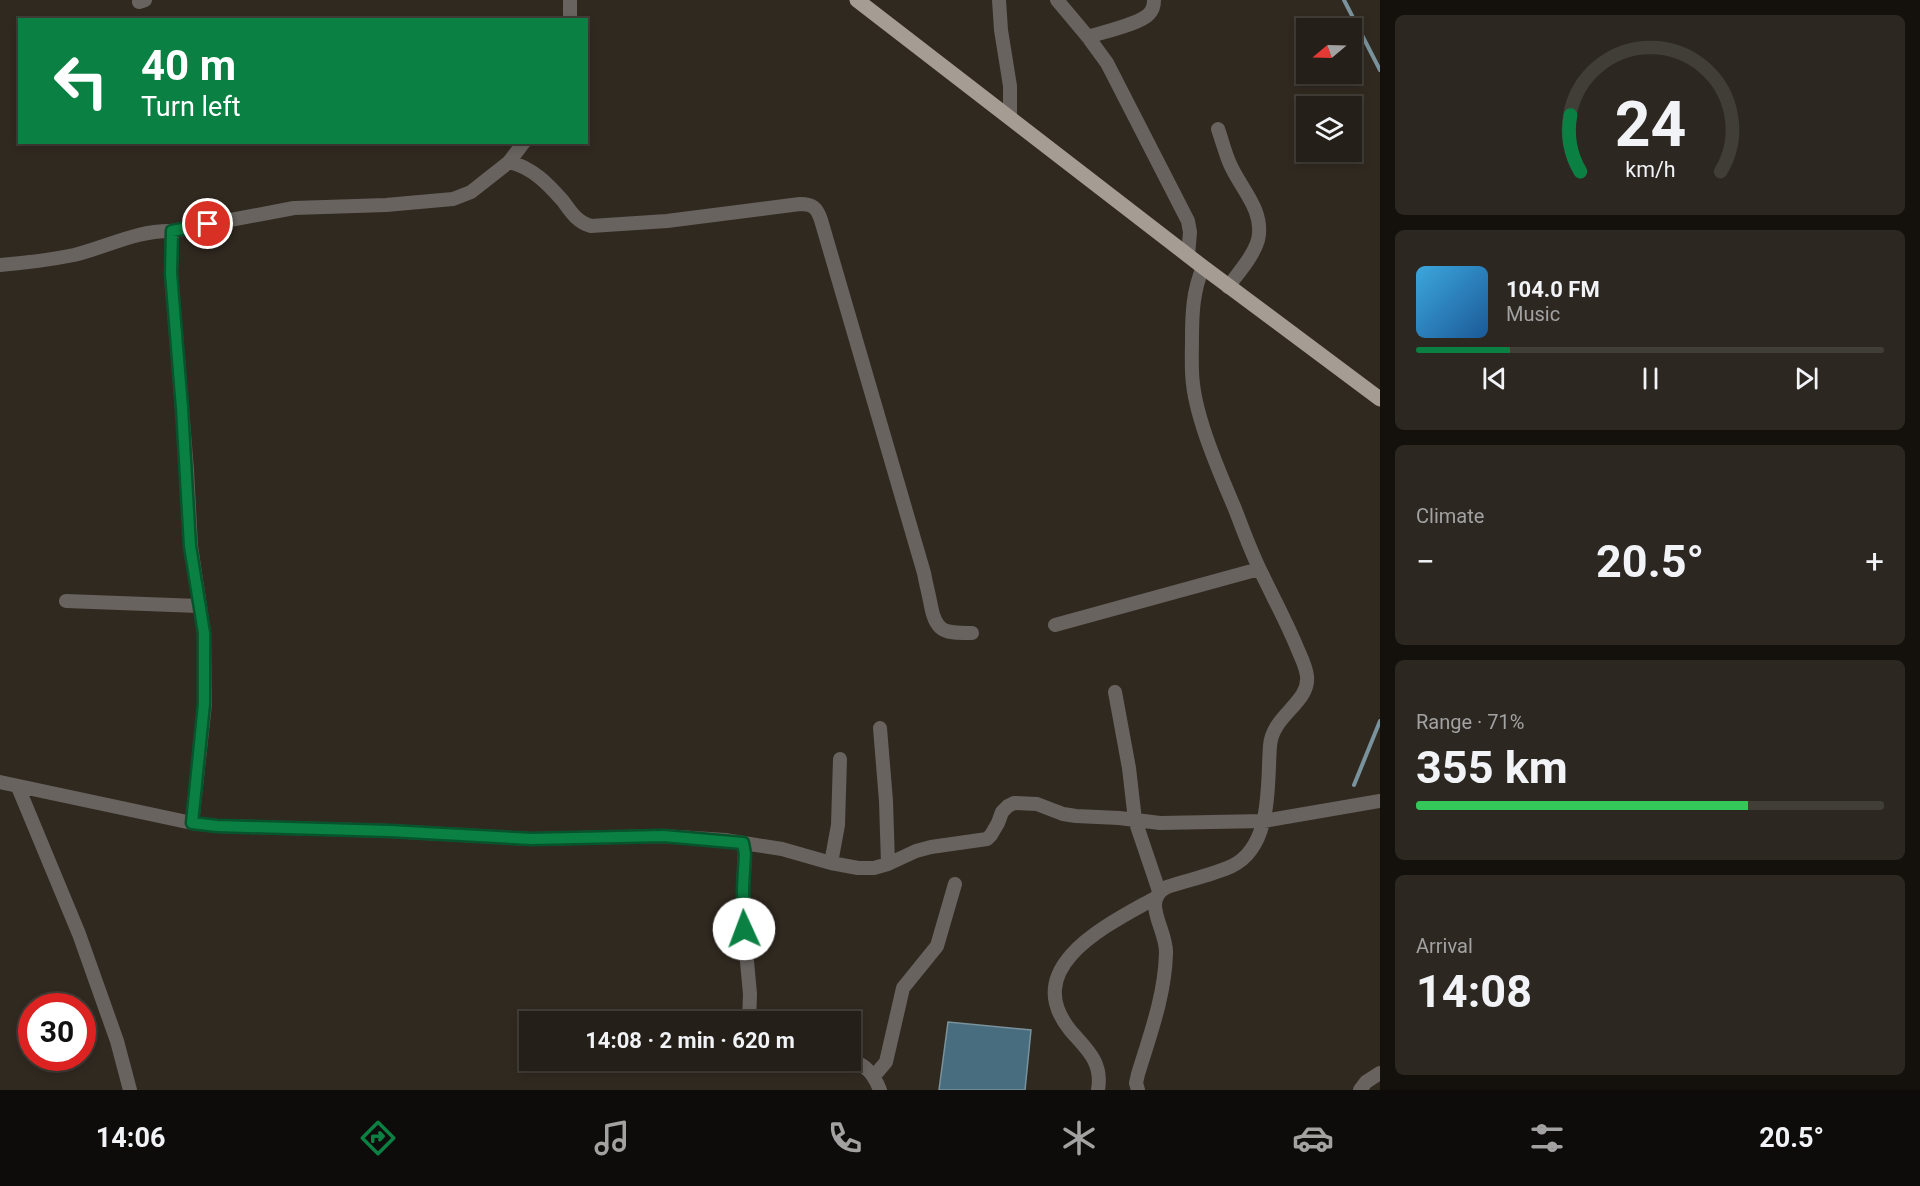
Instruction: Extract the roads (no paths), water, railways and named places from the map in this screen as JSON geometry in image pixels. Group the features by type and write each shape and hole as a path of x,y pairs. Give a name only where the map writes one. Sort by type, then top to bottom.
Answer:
{"main road":[{"path":"857,0 1228,287 1380,399"}],"street":[{"path":"570,0 570,18"},
{"path":"999,0 1001,30 1010,86 1010,117"},
{"path":"1057,0 1107,63 1188,221 1190,232 1188,256"},
{"path":"1088,37 1139,20 1149,14 1154,0"},
{"path":"1218,129 1229,163 1256,212 1258,227 1258,240 1228,287"},
{"path":"0,264 74,255 142,234 172,231 294,208 386,205 453,199 471,192 509,162 522,144"},
{"path":"509,162 518,164 546,182 575,217 591,226 667,220 800,204 808,204 816,209 924,573 934,622 941,629 955,633 972,633"},
{"path":"172,231 171,273 190,546 204,633 204,704 192,823"},
{"path":"1098,1090 1098,1071 1094,1058 1057,1008 1054,986 1057,976 1074,952 1114,921 1157,894 1232,866 1245,857 1257,839 1264,821 1268,793 1270,739 1280,719 1300,698 1308,679 1306,668 1292,635 1259,569 1205,432 1193,386 1192,310 1194,291 1203,267"},
{"path":"1055,625 1259,569"},
{"path":"66,601 199,606"},
{"path":"1115,692 1129,768 1135,820 1157,894 1157,917 1165,940 1165,971 1158,1011 1138,1074 1136,1083 1138,1090"},
{"path":"880,728 888,864"},
{"path":"831,863 838,825 840,759"},
{"path":"0,782 192,823 217,826 532,839 663,836 782,849 858,868 874,868 888,864 931,847 987,839 1002,813 1014,802 1037,804 1070,815 1160,823 1264,821 1380,801"},
{"path":"18,787 79,934 117,1041 130,1090"},
{"path":"743,843 745,854 744,929 749,1011"},
{"path":"874,1076 886,1062 903,987 937,946 955,884"},
{"path":"861,1065 874,1076 880,1090"},
{"path":"1360,1090 1366,1082 1380,1073"}],"water":[{"path":"948,1022 1031,1030 1025,1090 939,1090"}],"waterway":[{"path":"1344,0 1380,70"},
{"path":"1354,785 1380,721"}]}
